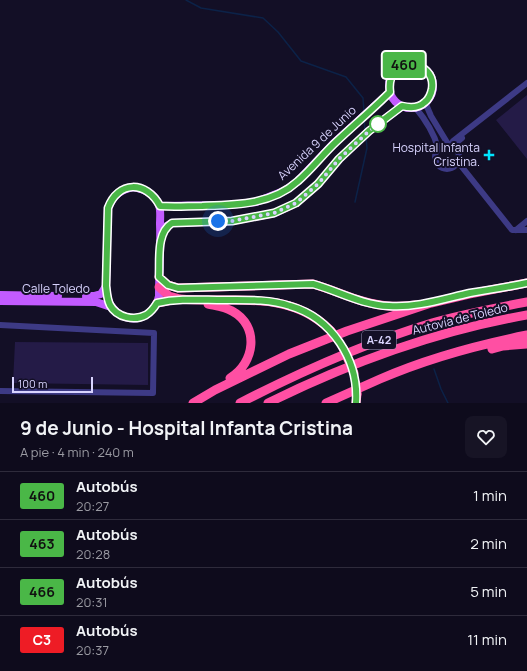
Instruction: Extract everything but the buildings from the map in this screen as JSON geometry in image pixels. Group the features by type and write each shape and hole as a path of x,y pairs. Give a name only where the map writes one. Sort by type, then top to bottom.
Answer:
{"highway":[{"path":"159,277 168,285 178,288 313,284 357,300 389,306 431,303"},
{"path":"193,403 215,390 289,354 340,334 431,303 527,283"},
{"path":"159,287 169,296 221,306 234,312 243,320 249,330 252,344 250,355 244,366 236,375 215,390"},
{"path":"157,303 181,299 252,300 288,305 309,313 321,321 341,344 354,373 357,398"},
{"name":"Autovía de Toledo","path":"240,403 327,361 376,341 438,322 490,309 527,302"},
{"name":"Autovía de Toledo","path":"268,403 338,370 388,350 442,333 492,321 527,315"},
{"path":"326,403 381,378 456,353 527,334"},
{"path":"416,366 503,346 527,344"}],"main road":[{"path":"412,64 418,65 426,70 432,80 432,92 425,102 415,107 406,107 402,106 393,98 390,92 390,78 398,68 412,64"},
{"name":"Avenida 9 de Junio","path":"160,206 230,205 256,202 284,191 297,182 365,114 390,92"},
{"path":"161,237 165,227 172,223 232,221 274,213 296,203 318,184 339,159 366,134 402,106"},
{"path":"111,307 106,286 108,208 111,200 117,193 124,189 133,187 141,188 149,192 156,198 160,206 161,237 157,303"},
{"name":"Calle Toledo","path":"0,295 94,296 101,294 106,286"},
{"name":"Calle Toledo","path":"0,301 96,302 111,307 118,314 133,318 147,314 153,310 157,303"}],"street":[{"path":"451,145 453,141 527,83"},
{"path":"438,148 451,145 459,140 527,87"},
{"path":"415,107 423,116 436,142 438,148 435,159 438,165 445,169 452,168 458,162 459,154 431,116 425,102"},
{"path":"458,162 512,230 527,230"},
{"path":"516,230 527,221"},
{"path":"0,325 154,333 153,394 0,391"}],"waterway":[{"path":"186,0 201,8 263,18 278,32 301,61 346,77 363,98 364,112"},
{"path":"364,119 365,130"},
{"path":"355,202 367,148 366,137"},
{"path":"434,369 448,403"}],"bus line":[{"name":"460","path":"356,403 357,394 354,373 343,348 324,324 317,318 299,308 273,302 252,300 180,299 157,303 153,310 140,317 125,317 118,314 111,307 106,286 108,208 111,200 117,193 124,189 133,187 141,188 149,192 156,198 160,206 170,207 230,205 256,202 284,191 297,182 333,144 390,92 390,78 398,68 405,65 418,65 426,70 432,80 432,92 429,98 420,106 402,106 369,131 339,159 318,184 296,203 274,213 232,221 179,222 172,223 165,227 161,237 159,277 168,285 178,288 313,284 357,300 389,306 431,303 527,283"}],"place":[{"name":"Hospital Infanta Cristina.","path":"489,155"}],"route":[{"path":"218,221 232,221 274,213 296,203 318,184 339,159 378,124"}]}
